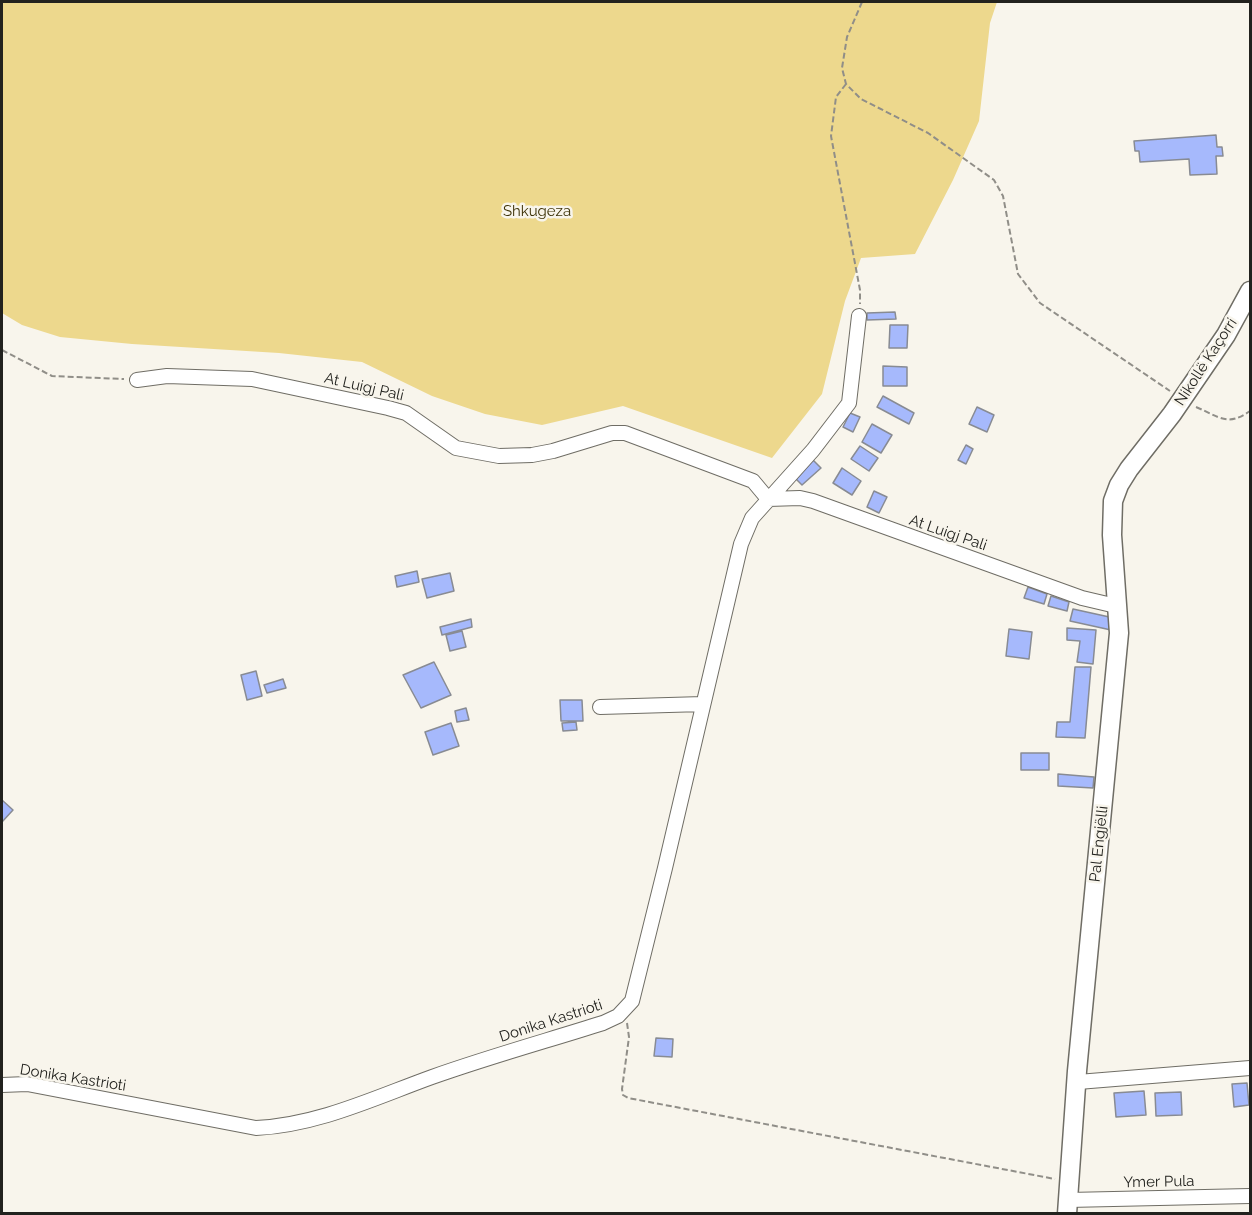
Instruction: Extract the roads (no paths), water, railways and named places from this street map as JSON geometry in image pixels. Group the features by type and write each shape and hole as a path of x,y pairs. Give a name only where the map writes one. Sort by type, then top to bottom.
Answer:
{"main road":[{"name":"Nikollë Kaçorri","path":"1128,469 1159,431 1226,335 1251,291"},
{"name":"Pal Engjëlli","path":"1068,1207 1096,864 1119,633 1111,516 1113,501 1128,469"}],"street":[{"path":"768,499 813,450 849,404 859,316"},
{"name":"At Luigj Pali","path":"137,380 167,376 252,379 406,413 456,448 499,456 532,455 612,433 625,433 753,481 768,499 800,498 813,501 1082,598 1116,606"},
{"name":"Donika Kastrioti","path":"2,1085 27,1084 256,1128 279,1127 320,1119 434,1076 603,1023 618,1016 632,1001 635,990 741,544 752,519 768,499"},
{"path":"600,707 704,704"},
{"path":"1078,1082 1251,1068"},
{"name":"Ymer Pula","path":"1068,1207 1251,1196"}],"park label":[{"name":"Shkugeza","path":"537,211"}]}
